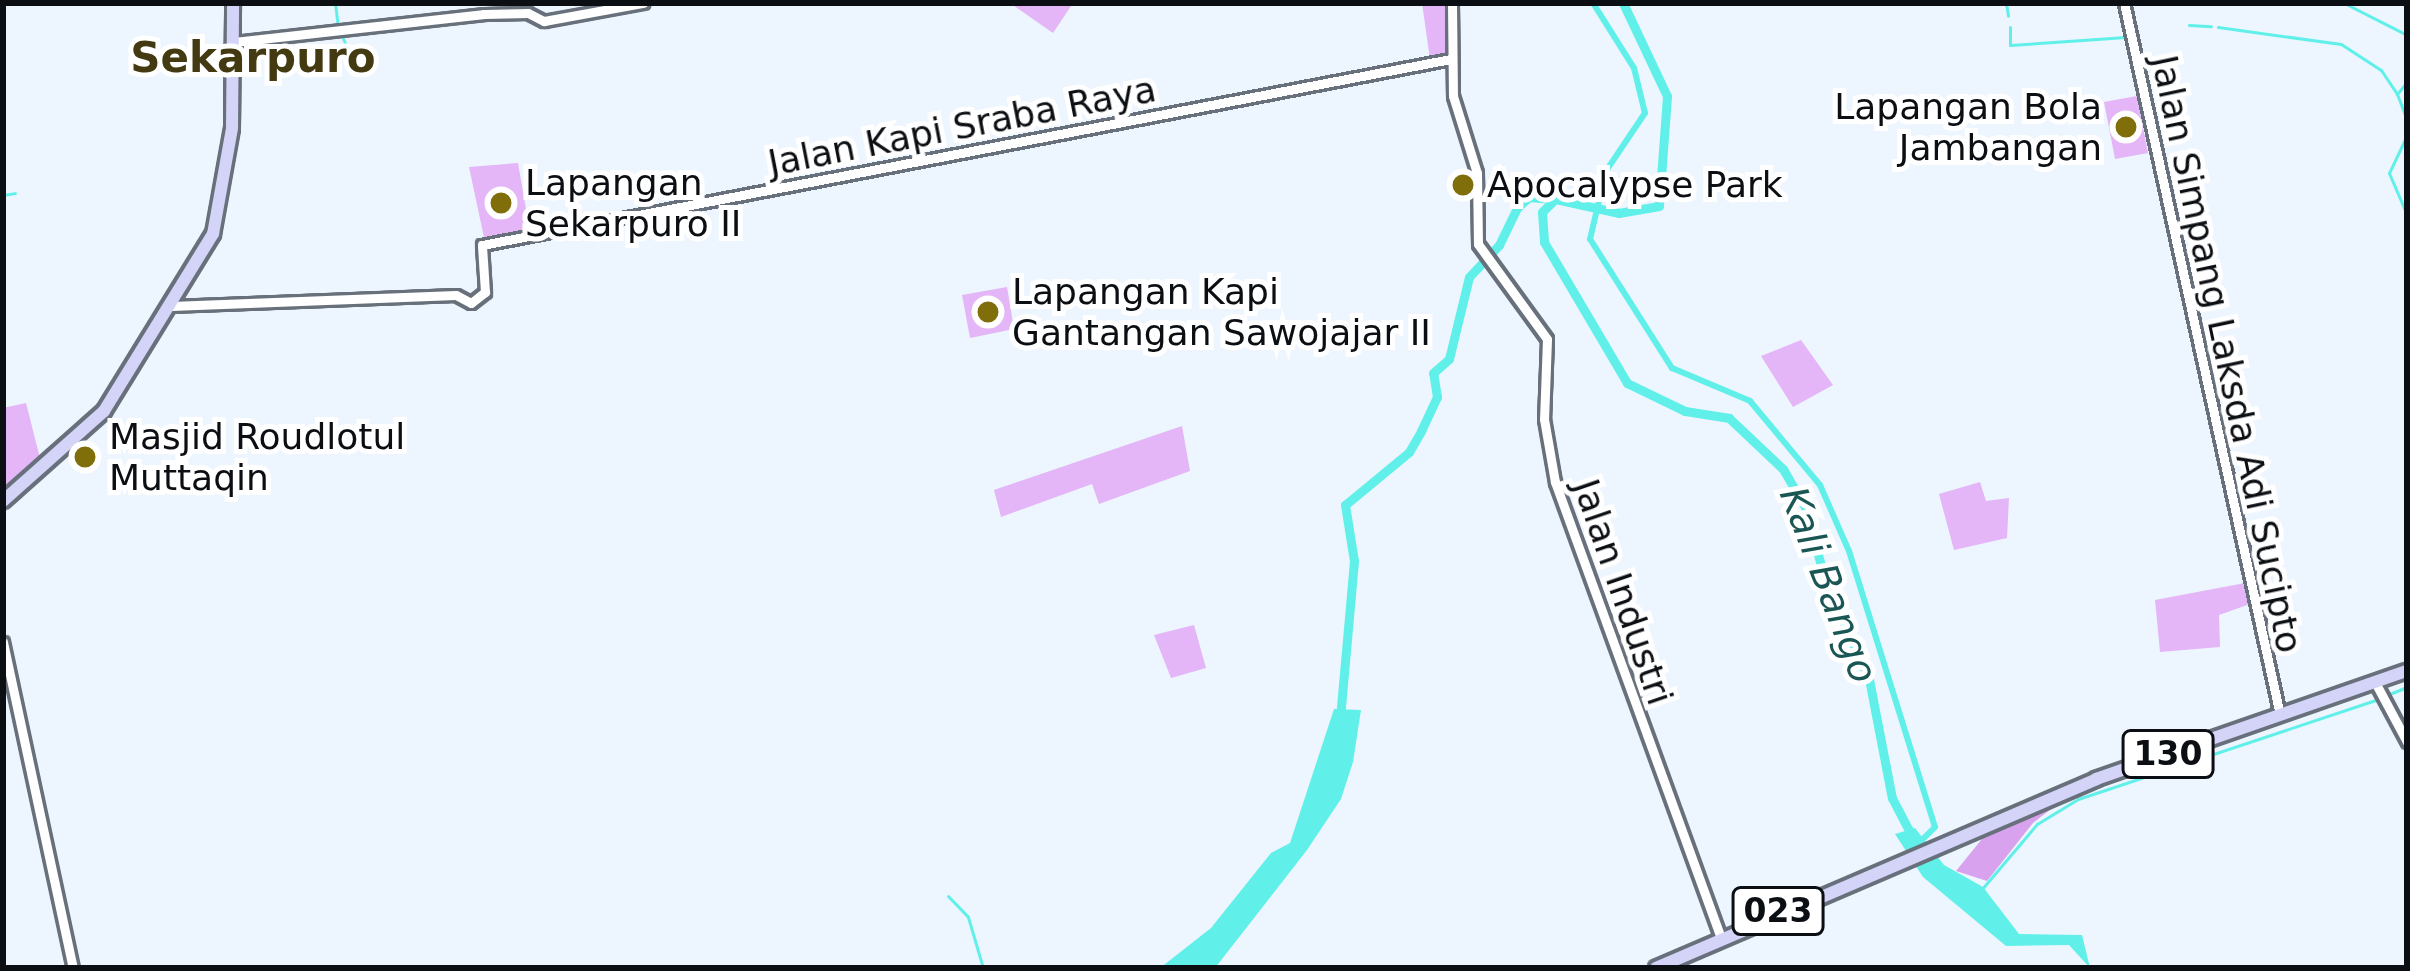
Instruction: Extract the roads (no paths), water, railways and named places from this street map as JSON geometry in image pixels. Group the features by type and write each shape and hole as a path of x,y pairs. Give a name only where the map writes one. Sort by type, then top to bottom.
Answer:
{"main road":[{"path":"3,501 99,417 171,306 219,215 233,3"},
{"name":"130","path":"1904,862 2089,782 2280,716 2379,693 2407,671"},
{"name":"023","path":"1656,968 1904,862"}],"street":[{"path":"543,18 617,3"},
{"path":"234,42 484,14 543,18 643,3"},
{"path":"1451,59 1452,3"},
{"name":"Jalan Simpang Laksda Adi Sucipto","path":"2124,3 2280,716"},
{"name":"Jalan Kapi Sraba Raya","path":"171,306 456,295 471,303 485,292 482,245 1451,59"},
{"name":"Jalan Industri","path":"1451,59 1459,133 1477,173 1484,254 1546,334 1544,419 1556,482 1720,937"},
{"path":"3,641 73,968"},
{"path":"2379,693 2407,742"}],"waterway":[{"path":"335,3 338,27"},
{"name":"Kali Bango","path":"1593,3 1634,68 1645,113 1606,171 1590,239 1672,368 1750,401 1820,485 1849,551 1935,827 1921,841"},
{"name":"Kali Bango","path":"1623,3 1667,96 1659,206 1619,213 1555,199 1542,212 1544,242 1627,383 1685,411 1729,418 1783,469 1805,507 1826,584 1869,679 1892,798 1914,840"},
{"path":"2006,3 2008,16"},
{"path":"2344,3 2407,35"},
{"path":"2189,25 2211,26"},
{"path":"2010,27 2010,45 2126,37"},
{"path":"2218,27 2341,44 2381,70 2397,94"},
{"path":"342,36 351,57"},
{"path":"2407,82 2397,94 2407,120"},
{"path":"2407,135 2389,173 2407,215"},
{"path":"3,195 15,193"},
{"path":"1340,718 1354,561 1345,505 1409,452 1421,431 1437,397 1433,373 1449,359 1469,277 1499,245 1517,208 1529,197 1554,199"},
{"path":"2387,695 2407,687"},
{"path":"1981,890 2037,824 2078,799 2378,699"},
{"path":"948,896 968,917 983,968"},
{"path":"1141,968 1163,966"}],"place":[{"name":"Lapangan Bola Jambangan","path":"2126,127"},
{"name":"Apocalypse Park","path":"1463,185"},
{"name":"Lapangan Sekarpuro II","path":"501,203"},
{"name":"Lapangan Kapi Gantangan Sawojajar II","path":"988,312"},
{"name":"Masjid Roudlotul Muttaqin","path":"85,457"}],"district":[{"name":"Sekarpuro","path":"253,58"}]}
